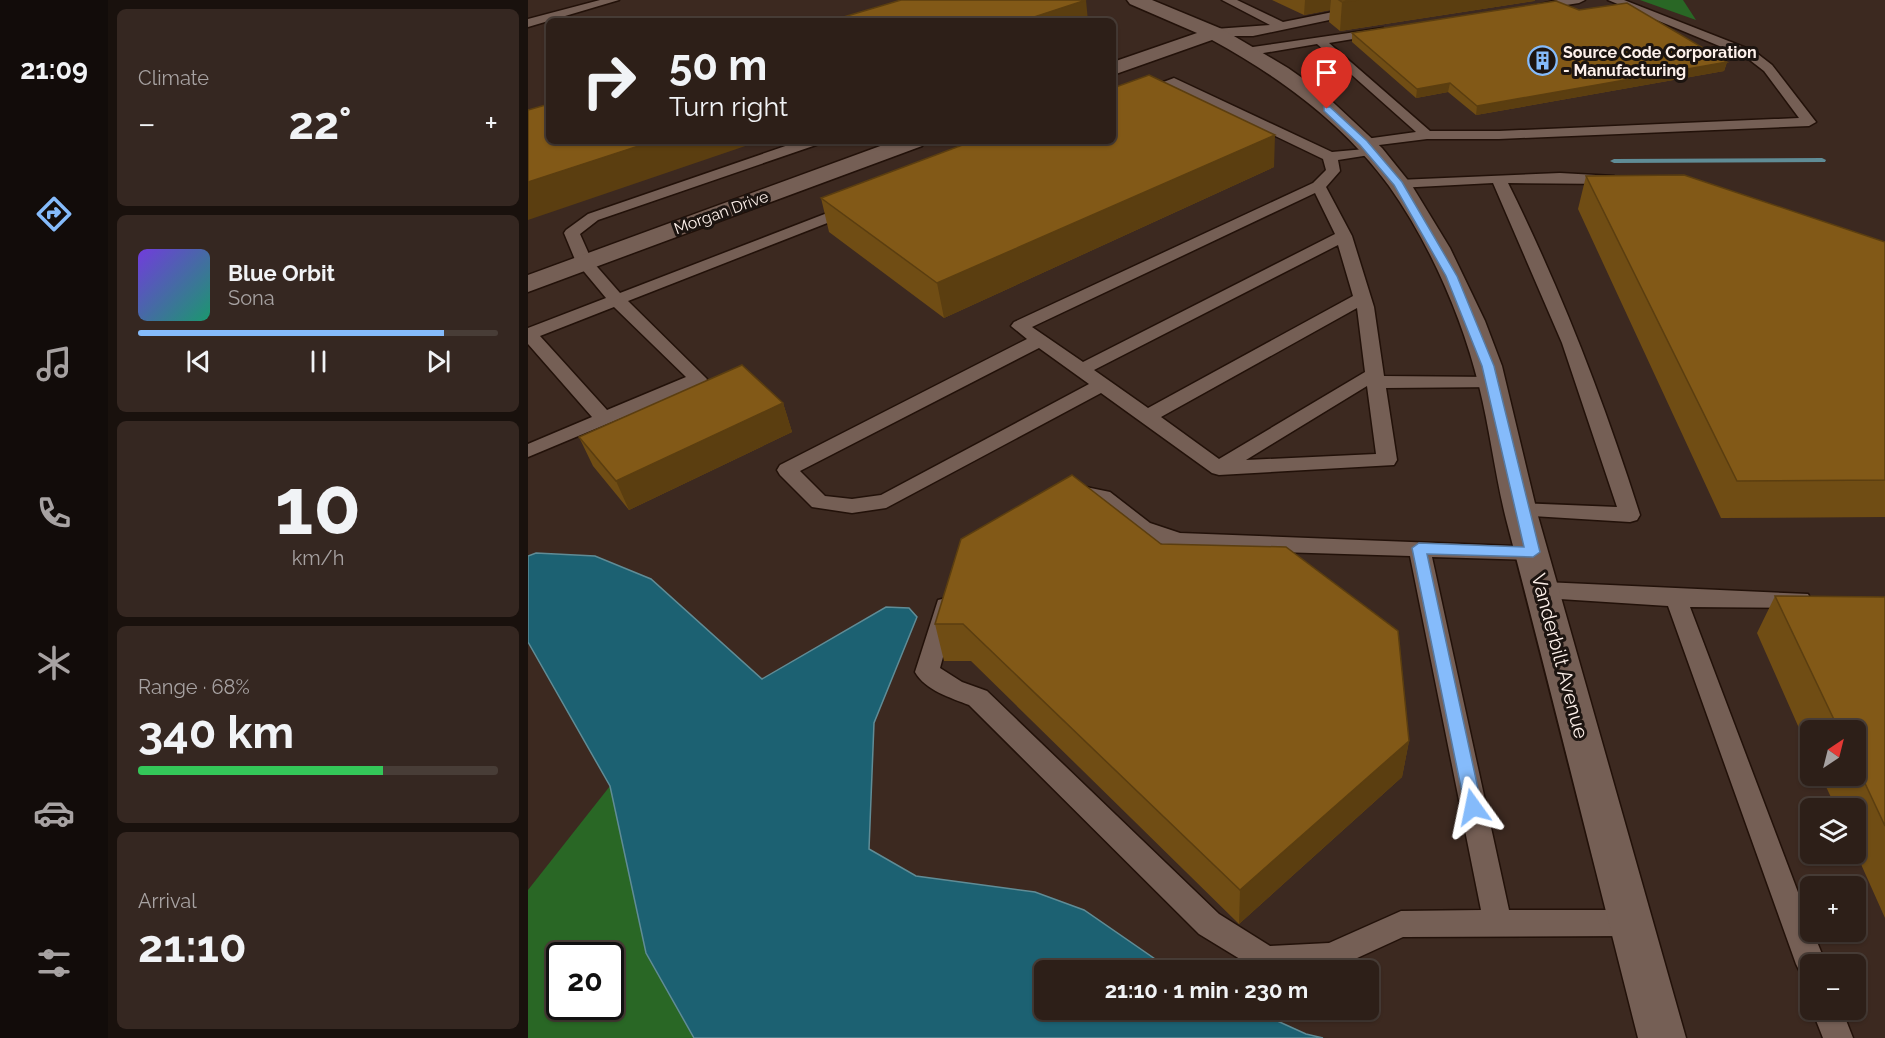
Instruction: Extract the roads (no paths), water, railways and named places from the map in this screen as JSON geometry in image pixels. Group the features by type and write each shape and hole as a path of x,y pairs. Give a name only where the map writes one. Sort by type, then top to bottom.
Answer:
{"street":[{"name":"Vanderbilt Avenue","path":"1136,0 1215,33 1309,94 1367,147 1398,184 1451,276 1488,366 1521,510 1662,1038"},
{"path":"1116,68 1215,33"},
{"name":"Morgan Drive","path":"528,284 899,144"}],"lane":[{"path":"546,18 613,0"},
{"path":"1228,0 1281,26"},
{"path":"1215,33 1253,32 1410,0"},
{"path":"1520,9 1580,0"},
{"path":"1116,105 1174,82 1330,157 1427,135 1499,135 1809,122 1768,68 1750,54 1614,0"},
{"path":"528,23 546,18"},
{"path":"1246,52 1391,30"},
{"path":"1320,41 1427,135"},
{"path":"528,451 698,379 617,300 584,262 572,233 592,217 805,144"},
{"path":"1318,186 1344,236 1362,298 1387,460 1219,468 1020,326 1318,186 1333,171 1330,157"},
{"path":"1398,184 1498,178 1584,178 1629,182"},
{"path":"1498,178 1534,250 1602,420 1630,515 1521,510"},
{"path":"604,419 528,334 870,201"},
{"path":"1081,370 1344,236"},
{"path":"1147,417 1362,298"},
{"path":"1040,340 787,470 819,502 852,506 885,501 1102,385"},
{"path":"1219,468 1375,378 1492,383"},
{"path":"1048,509 1077,492 1097,493 1151,533 1180,540 1533,552"},
{"path":"1419,548 1498,924"},
{"path":"953,582 927,672 953,689 978,698 1209,924 1267,960 1330,957 1401,924 1631,923"},
{"path":"1544,590 1676,598 1827,601"},
{"path":"1676,598 1807,954"},
{"path":"1831,1020 1838,1038"}],"water":[{"path":"536,553 595,556 651,579 762,679 886,607 909,608 917,617 874,723 869,849 916,876 1035,892 1084,910 1156,960 1034,960 1034,1020 1275,1020 1306,1034 1323,1038 694,1038 646,953 610,786 528,642 528,556"}],"waterway":[{"path":"1614,161 1822,160"}],"place":[{"name":"Source Code Corporation - Manufacturing","path":"1542,61"}]}
